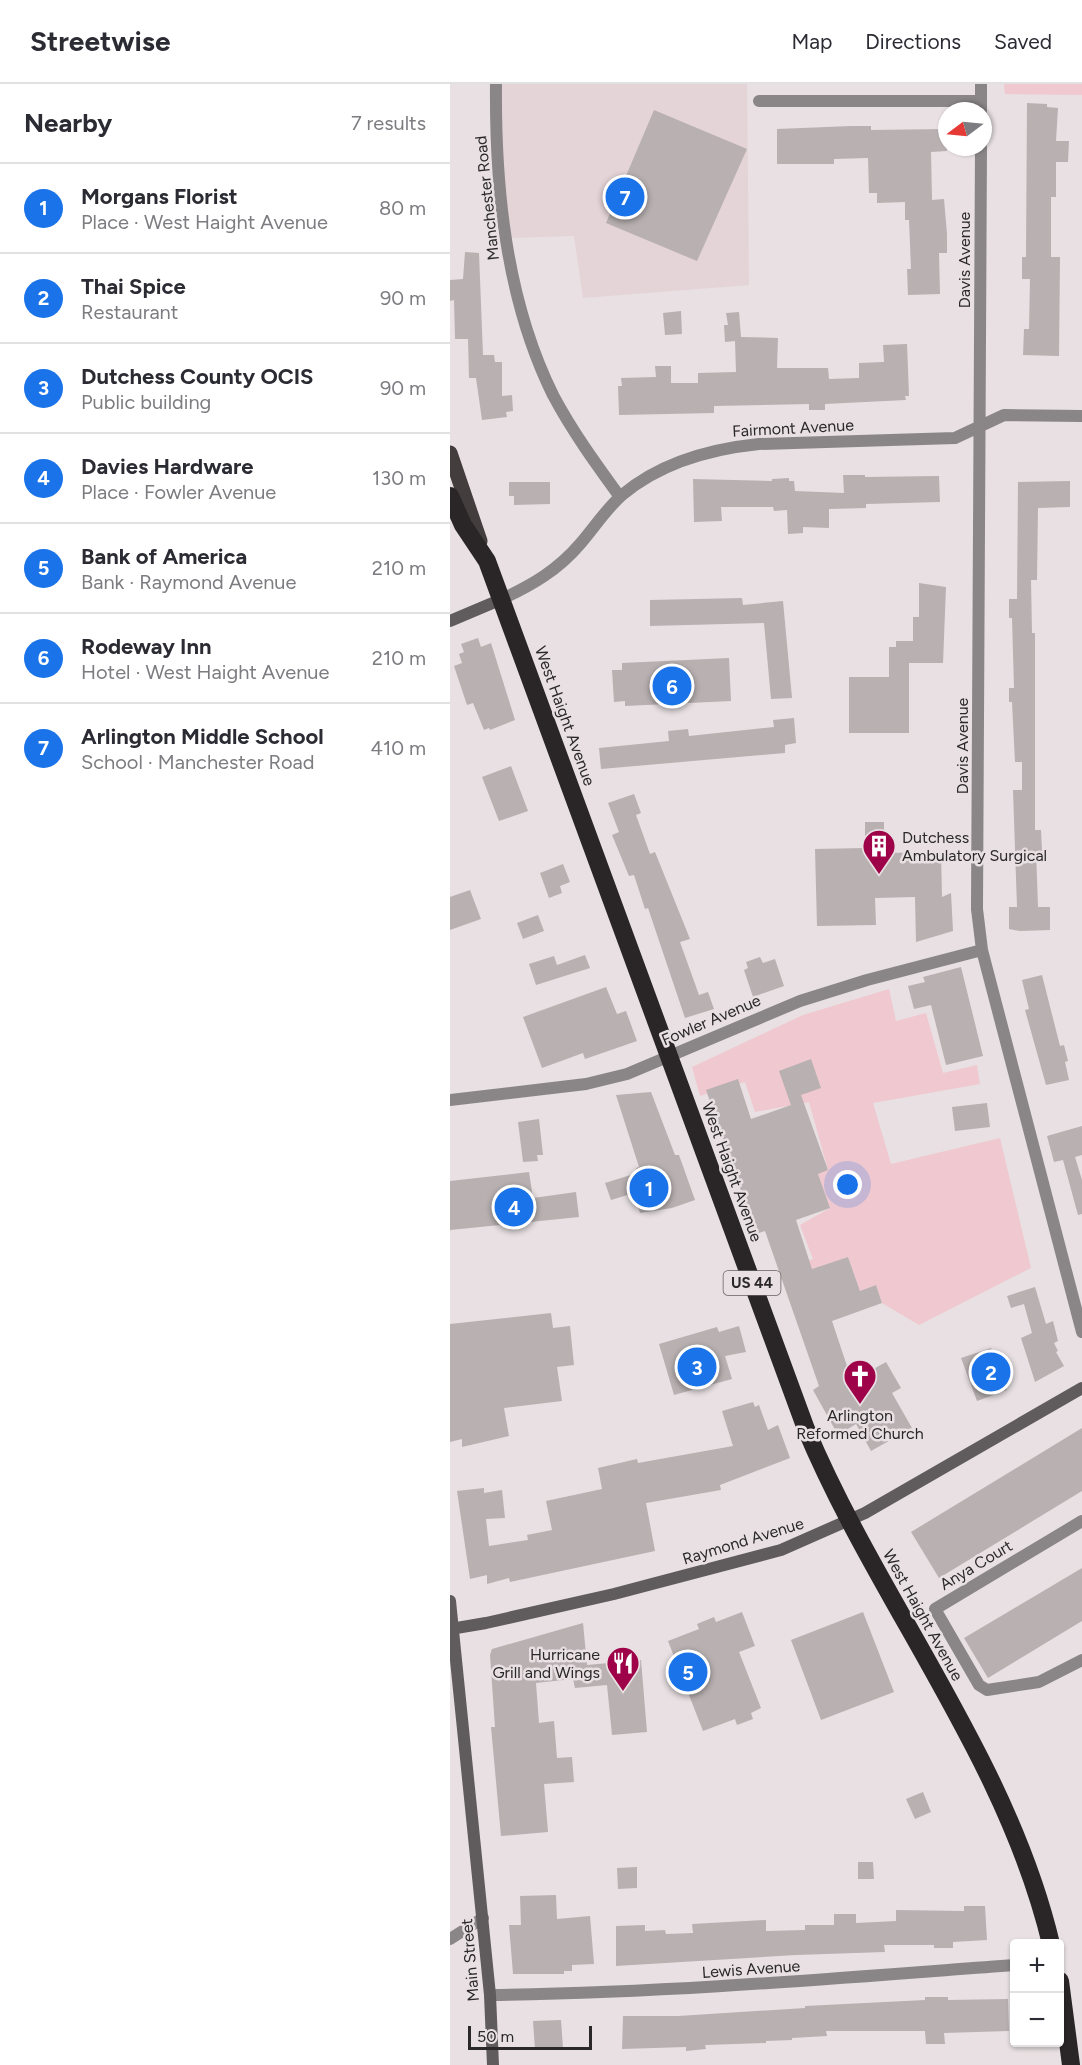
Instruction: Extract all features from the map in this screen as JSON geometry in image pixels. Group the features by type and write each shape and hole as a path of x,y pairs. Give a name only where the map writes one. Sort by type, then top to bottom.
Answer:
{"highway":[{"name":"US 44","path":"450,496 463,525 487,561"},
{"name":"West Haight Avenue","path":"487,561 806,1429 849,1520 997,1793 1032,1875 1050,1939"},
{"path":"1061,1993 1071,2065"}],"main road":[{"path":"450,453 487,561"},
{"name":"Fairmont Avenue","path":"450,621 502,599"},
{"name":"Raymond Avenue","path":"452,1629 528,1614 746,1561 796,1544 849,1520 1082,1388"},
{"name":"Main Street","path":"450,1601 483,1917 493,2065"}],"street":[{"name":"Manchester Road","path":"496,84 496,142 503,214 524,317 541,366 563,414 620,497"},
{"path":"981,84 981,102"},
{"path":"759,101 938,105"},
{"name":"Davis Avenue","path":"981,156 978,909 982,950 1082,1332"},
{"name":"Fairmont Avenue","path":"502,599 552,571 579,546 620,497 660,471 715,450 759,444 955,438 1004,415 1082,416"},
{"name":"Fowler Avenue","path":"450,1100 586,1084 627,1074 800,1000 982,950"},
{"name":"Anya Court","path":"1082,1521 934,1609 978,1685 987,1690 1039,1682 1082,1660"},
{"path":"450,1939 483,1917"},
{"name":"Lewis Avenue","path":"490,1995 612,1994 714,1989 1010,1965"}],"shaded area":[{"path":"496,84 747,84 749,285 583,298 574,236 506,238"},
{"path":"1004,84 1082,84 1082,95 1005,94"},
{"path":"889,989 896,1021 926,1013 943,1073 977,1065 980,1084 873,1103 891,1164 1000,1138 1031,1268 919,1325 882,1303 876,1285 860,1291 848,1257 781,1280 776,1272 813,1259 800,1225 830,1208 818,1174 828,1170 809,1102 755,1112 745,1082 700,1096 692,1067 803,1015"}],"building":[{"path":"1027,103 1047,104 1047,107 1058,108 1056,141 1069,141 1068,162 1056,162 1056,197 1051,197 1051,257 1060,257 1059,356 1023,355 1024,329 1029,329 1030,279 1022,279 1022,257 1026,257"},
{"path":"654,110 747,149 697,261 606,223"},
{"path":"871,126 871,130 938,129 938,152 931,152 932,200 944,199 947,234 947,253 939,253 940,294 908,295 907,269 911,269 909,220 905,220 905,202 877,203 877,193 869,193 868,158 834,159 834,164 777,164 777,129"},
{"path":"465,252 479,253 483,355 494,355 495,362 502,362 502,396 512,395 513,411 506,412 507,417 482,420 476,378 469,378 468,339 455,339 454,300 450,301 450,280 463,279"},
{"path":"681,311 682,334 665,335 663,313"},
{"path":"739,312 741,337 778,338 777,368 828,368 829,379 859,378 859,363 884,362 883,345 907,344 909,396 905,396 906,400 825,404 825,410 809,410 809,404 714,406 714,413 619,415 618,386 622,386 621,378 656,377 655,366 671,366 671,383 698,383 698,373 736,372 735,341 725,342 724,325 728,325 726,313"},
{"path":"843,475 939,476 940,502 866,504 866,508 829,509 829,528 803,527 803,533 788,534 787,510 774,511 773,507 721,507 722,521 694,522 693,479 772,481 772,479 789,478 789,481 794,481 795,491 844,493"},
{"path":"1070,481 1070,507 1038,508 1037,580 1031,580 1032,633 1035,633 1035,830 1041,830 1042,851 1036,851 1038,907 1050,907 1050,930 1020,931 1009,929 1009,907 1017,907 1013,790 1022,790 1022,762 1015,762 1012,702 1009,702 1009,688 1014,688 1012,618 1009,618 1009,599 1017,599 1018,482"},
{"path":"509,482 550,482 550,504 514,505 514,496 509,496"},
{"path":"919,583 946,587 943,663 909,663 909,733 849,733 849,677 889,677 889,647 896,647 896,641 913,641 913,617 919,617"},
{"path":"742,598 743,605 783,601 792,698 771,699 764,623 650,626 650,600"},
{"path":"478,638 481,647 491,643 515,720 490,730 489,728 484,730 473,703 467,705 454,666 462,663 459,654 464,652 461,644"},
{"path":"729,658 731,701 625,706 625,701 614,702 612,670 622,670 622,663"},
{"path":"794,718 796,743 785,745 785,753 601,769 599,748 669,741 668,731 688,729 689,736 774,727 773,720"},
{"path":"511,766 528,811 499,821 482,777"},
{"path":"634,794 641,813 636,815 650,854 655,852 690,939 680,942 699,995 708,992 714,1009 685,1018 648,908 645,909 634,875 629,876 612,835 619,832 608,803"},
{"name":"Dutchess Ambulatory Surgical","path":"865,822 884,822 884,853 941,852 942,897 951,893 953,931 916,942 915,897 875,898 876,925 817,926 815,849 865,848"},
{"path":"563,864 570,882 560,886 562,893 549,898 540,873"},
{"path":"470,890 481,919 450,930 450,897"},
{"path":"538,915 544,931 523,939 517,923"},
{"path":"585,955 590,968 536,985 529,964 554,956 557,965"},
{"path":"760,957 763,963 775,959 784,986 753,997 744,970 748,968 746,962"},
{"path":"961,967 983,1056 946,1065 931,1005 914,1009 908,986 925,982 923,977"},
{"path":"1042,975 1060,1046 1064,1045 1069,1080 1046,1085 1025,1010 1029,1009 1022,980"},
{"path":"606,987 617,1014 626,1011 637,1041 585,1059 583,1053 542,1068 523,1017"},
{"path":"811,1059 821,1088 801,1095 828,1170 818,1174 830,1208 796,1220 812,1269 848,1257 860,1291 876,1285 882,1303 832,1321 852,1381 886,1362 901,1388 892,1393 912,1428 871,1451 856,1424 838,1435 813,1390 819,1386 765,1231 756,1234 706,1090 738,1079 751,1119 791,1105 779,1071"},
{"path":"651,1092 675,1155 679,1155 695,1200 672,1208 640,1213 634,1193 611,1200 605,1183 637,1173 636,1168 639,1167 616,1095"},
{"path":"987,1103 990,1127 955,1131 952,1107"},
{"path":"539,1119 543,1155 537,1155 538,1161 523,1162 518,1122"},
{"path":"1082,1126 1082,1155 1075,1157 1082,1180 1082,1214 1078,1215 1063,1160 1054,1162 1047,1136"},
{"path":"529,1172 533,1198 576,1192 579,1217 450,1230 450,1181"},
{"path":"1035,1287 1046,1324 1053,1321 1058,1341 1054,1343 1058,1351 1056,1352 1064,1366 1035,1382 1021,1338 1032,1333 1024,1304 1011,1308 1007,1296"},
{"path":"551,1313 553,1328 570,1326 574,1365 557,1367 562,1401 504,1408 509,1436 462,1447 462,1439 450,1442 450,1324"},
{"path":"739,1326 746,1352 725,1356 732,1379 674,1395 659,1344 717,1327 719,1332"},
{"path":"991,1348 1007,1390 977,1401 961,1358"},
{"path":"753,1402 755,1407 759,1405 768,1430 778,1425 790,1458 720,1485 721,1490 646,1503 655,1551 510,1582 509,1578 487,1584 487,1575 470,1579 457,1491 484,1488 484,1493 502,1490 505,1518 486,1519 489,1546 528,1540 527,1535 552,1530 546,1501 602,1489 598,1468 637,1459 638,1463 733,1446 722,1411"},
{"path":"1082,1428 1082,1491 939,1578 911,1532"},
{"path":"1082,1568 1082,1621 988,1678 964,1638"},
{"path":"742,1612 755,1646 739,1652 761,1708 751,1713 753,1719 737,1725 735,1719 703,1731 668,1641 699,1629 697,1624 714,1617 716,1622"},
{"path":"863,1612 894,1692 821,1720 791,1640"},
{"path":"583,1623 587,1665 641,1660 647,1732 612,1735 607,1685 575,1688 573,1679 536,1683 539,1723 554,1721 557,1758 572,1757 574,1782 544,1784 548,1832 501,1836 491,1727 495,1727 490,1655 492,1649"},
{"path":"923,1792 931,1812 915,1819 906,1799"},
{"path":"858,1862 873,1862 874,1879 858,1879"},
{"path":"637,1867 637,1888 618,1889 617,1868"},
{"path":"556,1895 557,1919 590,1916 594,1964 572,1965 572,1971 564,1971 564,1974 513,1974 509,1925 521,1925 520,1896"},
{"path":"964,1906 985,1906 987,1940 953,1942 953,1948 934,1948 934,1945 884,1945 885,1952 616,1966 616,1926 645,1925 645,1931 665,1930 666,1934 693,1933 692,1924 766,1920 766,1931 805,1930 805,1925 834,1925 834,1914 856,1914 856,1923 896,1921 896,1910 964,1911"},
{"path":"925,1997 948,1997 948,2000 1008,1999 1009,2031 944,2033 945,2044 926,2044 925,2031 826,2031 827,2036 792,2038 792,2040 766,2041 766,2043 705,2045 706,2049 686,2051 686,2047 622,2049 623,2016 678,2016 925,2000"},
{"path":"561,2020 563,2048 535,2049 533,2021"}],"place":[{"name":"Arlington Middle School","path":"625,197"},
{"name":"Rodeway Inn","path":"672,686"},
{"name":"Dutchess Ambulatory Surgical","path":"879,875"},
{"name":"Morgans Florist","path":"649,1188"},
{"name":"Davies Hardware","path":"514,1207"},
{"name":"Dutchess County OCIS","path":"697,1367"},
{"name":"Thai Spice","path":"991,1372"},
{"name":"Arlington Reformed Church","path":"860,1405"},
{"name":"Bank of America","path":"688,1672"},
{"name":"Hurricane Grill and Wings","path":"623,1692"}]}
